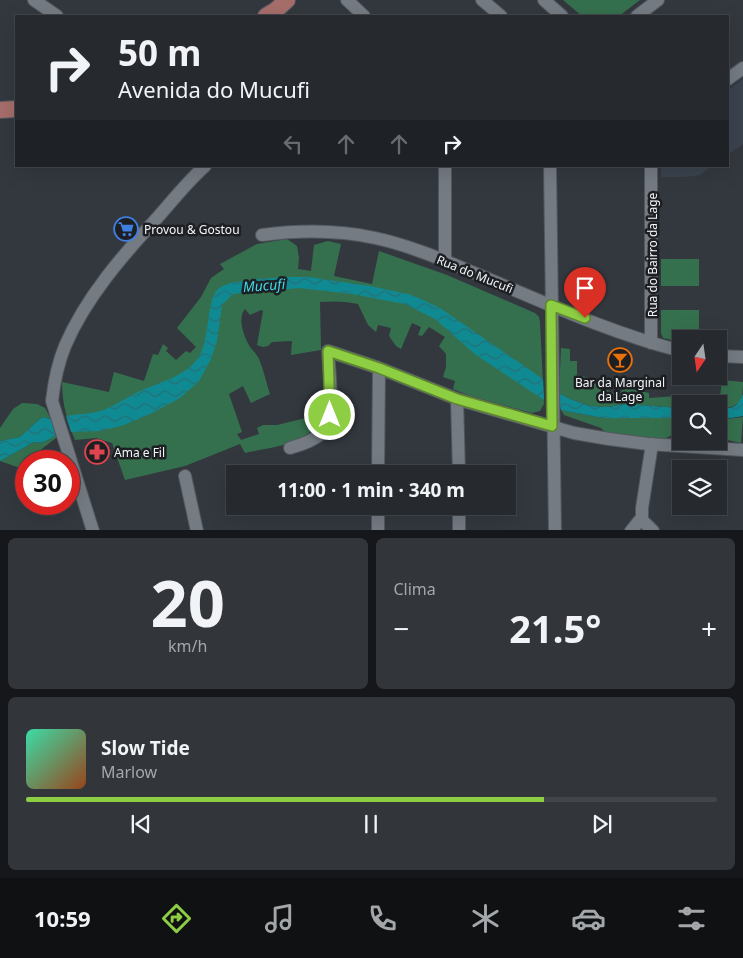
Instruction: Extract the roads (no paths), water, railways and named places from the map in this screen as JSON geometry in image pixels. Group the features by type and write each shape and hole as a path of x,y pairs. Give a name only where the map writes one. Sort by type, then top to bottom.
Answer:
{"main road":[{"path":"268,15 287,0"},
{"path":"0,110 15,109"}],"street":[{"path":"34,0 55,15"},
{"path":"347,0 363,15"},
{"path":"482,0 499,15"},
{"path":"544,0 561,15"},
{"path":"638,15 658,0"},
{"path":"729,77 743,68"},
{"path":"93,530 52,401 54,382 65,346 80,317 102,283 133,244 204,167"},
{"path":"445,167 445,261"},
{"path":"550,167 552,426 555,530"},
{"name":"Rua do Bairro da Lage","path":"651,167 651,343"},
{"name":"Rua do Mucufi","path":"262,236 312,231 376,238 445,261 551,305 651,343 672,349"},
{"path":"290,448 317,437 328,423 330,408 328,351 379,368 457,399 574,432 609,439 652,444 743,450"},
{"path":"728,356 743,356"},
{"path":"378,465 379,368"},
{"path":"457,399 458,465"},
{"path":"652,444 642,508 642,520 653,530"},
{"path":"185,476 197,530"},
{"path":"378,515 378,530"},
{"path":"459,515 459,530"},
{"path":"631,530 639,520 642,520"}],"water":[{"name":"Mucufi","path":"308,277 370,286 412,295 440,308 543,379 544,400 476,355 435,319 405,304 352,294 299,288 233,294 222,305 217,341 211,359 199,381 180,398 124,425 100,431 71,432 66,416 104,410 138,392 182,373 196,361 204,346 211,303 217,290 230,283 240,281"},
{"path":"559,393 590,406 607,407 625,404 672,407 672,418 603,418 561,410"},
{"path":"743,394 743,416 727,419 727,408 739,402"},
{"path":"42,417 51,419 56,435 43,443 34,442 20,450 15,450 15,453 0,461 0,441 20,437"}],"place":[{"name":"Provou & Gostou","path":"126,229"},
{"name":"Bar da Marginal da Lage","path":"620,360"},
{"name":"Ama e Fil","path":"97,452"}]}
